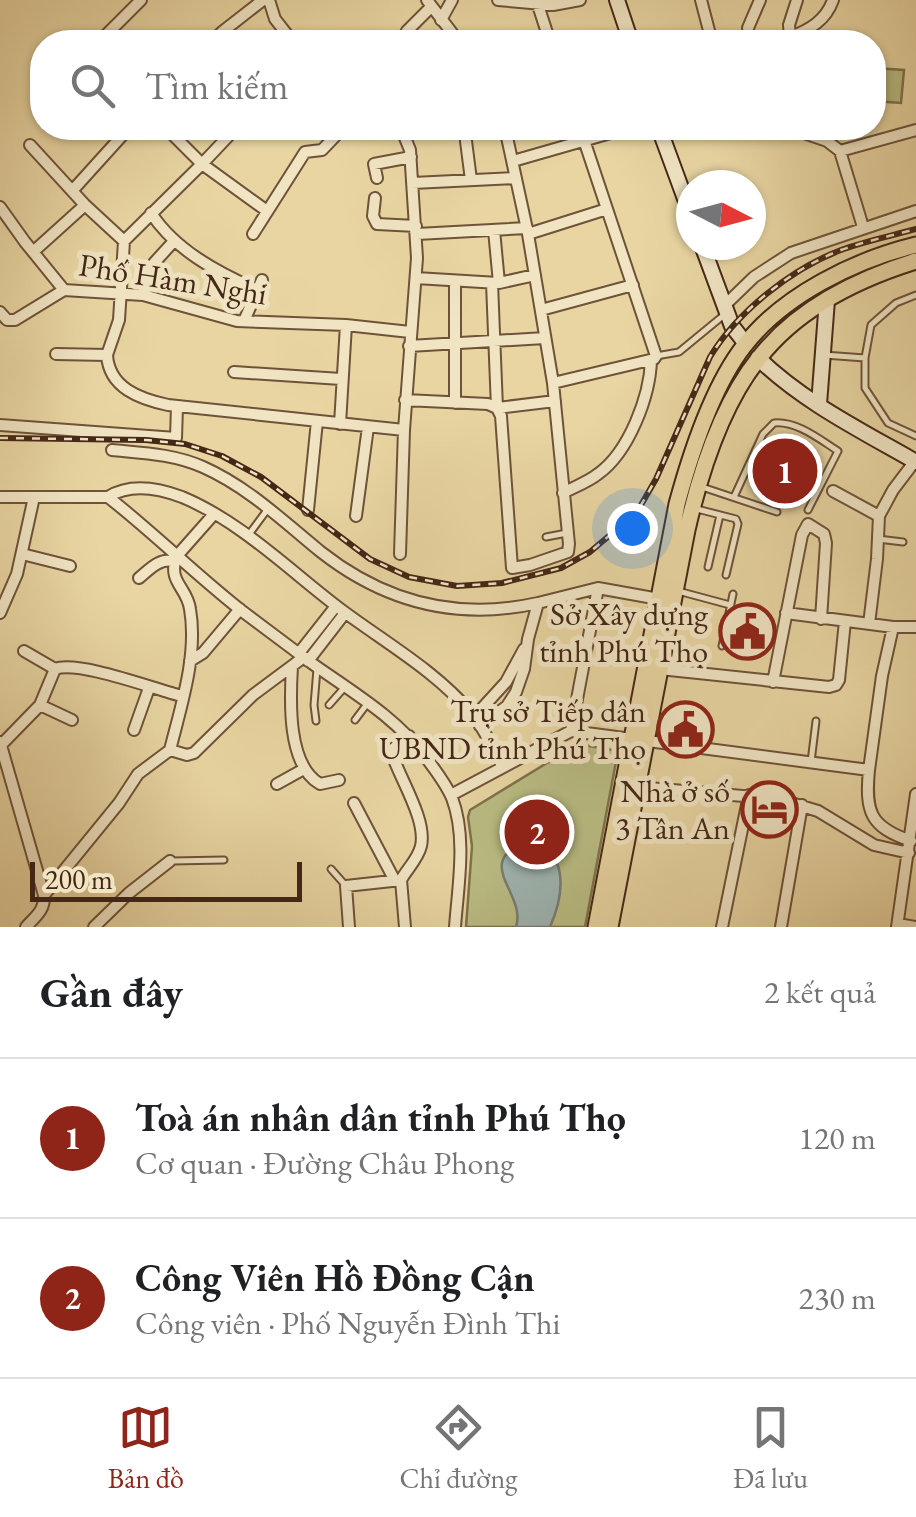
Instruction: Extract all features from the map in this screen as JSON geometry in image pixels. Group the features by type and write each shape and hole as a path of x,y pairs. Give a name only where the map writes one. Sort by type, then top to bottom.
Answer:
{"main road":[{"path":"610,927 637,787 639,739 659,599 680,528 692,508 732,402 758,358 781,334 828,300 913,254"},
{"path":"596,927 639,739 660,670 675,590 684,480 726,376 746,344 768,322 820,284 862,262 913,254"}],"street":[{"path":"111,30 141,0"},
{"path":"226,30 266,0 284,30"},
{"path":"441,20 452,0"},
{"path":"498,0 538,5 574,1"},
{"path":"617,0 627,30"},
{"path":"700,0 709,30"},
{"path":"748,28 760,0"},
{"path":"789,30 798,0"},
{"path":"808,30 826,16 833,0"},
{"path":"408,30 429,4 449,30"},
{"path":"538,5 546,30"},
{"path":"886,138 916,130"},
{"path":"72,191 117,140"},
{"path":"178,140 202,164 267,212"},
{"path":"225,140 124,241 119,320 107,355 112,376 146,400 177,406 404,430"},
{"path":"253,234 305,152 322,150 332,140"},
{"path":"400,554 405,400 416,278 408,140"},
{"path":"494,230 497,408 512,568 564,554 569,548 553,383 528,231 508,140"},
{"path":"513,162 590,140"},
{"path":"663,140 676,174"},
{"path":"827,140 840,151 864,227"},
{"path":"840,151 880,140"},
{"path":"466,141 471,180"},
{"path":"563,494 600,473 618,454 642,405 654,358 584,142"},
{"path":"30,145 84,205 124,241"},
{"path":"377,178 374,164 411,157"},
{"path":"413,183 516,178"},
{"path":"375,198 373,216 377,224 416,230 528,231 608,209"},
{"path":"33,252 84,205"},
{"name":"Phố Hàm Nghi","path":"0,207 64,290 142,295 216,317 244,321 410,332"},
{"path":"725,310 754,277 782,258 916,211"},
{"path":"151,213 174,241 213,268 259,285 244,321"},
{"path":"142,295 154,263 174,241"},
{"path":"707,260 732,326 746,344"},
{"path":"416,278 496,283 536,275"},
{"path":"456,280 456,403"},
{"path":"541,310 633,285"},
{"path":"2,317 15,320 64,290"},
{"path":"818,404 828,300"},
{"path":"340,424 346,325"},
{"path":"409,346 546,338"},
{"path":"56,354 107,355"},
{"path":"553,383 654,358"},
{"path":"758,358 818,404 915,461 879,516 869,624"},
{"path":"234,372 341,379"},
{"path":"405,400 488,404 497,408 554,401"},
{"path":"0,425 176,438 177,406"},
{"path":"308,510 318,421"},
{"path":"356,516 368,426"},
{"path":"112,450 186,460 228,480 345,570 392,594 430,606 507,610 598,588 659,599"},
{"path":"0,497 108,497 128,489 160,491 214,514 441,683 477,721 503,767"},
{"path":"833,491 879,516"},
{"path":"108,497 175,559 409,736 451,795 458,822 455,927"},
{"path":"0,613 13,586 34,498"},
{"path":"44,895 120,803 138,774 170,750 190,661 190,606 174,576 175,559 214,514"},
{"path":"773,682 802,535 808,524 824,534 826,544 821,619"},
{"path":"22,554 70,566"},
{"path":"138,578 157,564 175,559"},
{"path":"571,731 598,588"},
{"path":"477,721 507,706 514,698 538,604"},
{"path":"190,661 203,653 240,609"},
{"path":"170,750 187,755 194,752 253,695 307,659 341,609"},
{"path":"786,613 916,627"},
{"path":"660,670 829,687 839,680 845,622"},
{"path":"893,627 867,786 871,813 878,826 911,856"},
{"path":"477,721 506,682 528,639"},
{"path":"24,651 55,670"},
{"path":"26,927 42,911 44,895 1,743 40,705 55,670 67,666 182,696"},
{"path":"292,666 292,722 304,769 320,784 339,780"},
{"path":"134,730 149,688"},
{"path":"40,705 72,720"},
{"path":"451,795 571,731 869,770"},
{"path":"349,927 346,886 398,880 417,856 422,840 412,802 392,754 409,736"},
{"path":"277,784 304,769"},
{"path":"637,787 749,794 802,805 874,845 911,856"},
{"path":"722,927 749,794"},
{"path":"916,794 911,856 898,926 916,927"},
{"path":"354,804 398,880 405,902 405,927"},
{"path":"780,927 802,805"},
{"path":"100,925 129,893 170,861"}],"lane":[{"path":"916,295 896,303 870,325 865,358 865,388 879,410 888,423 916,436"},
{"path":"654,358 678,352 725,310"},
{"path":"822,355 865,358"},
{"path":"734,497 763,434 774,423 786,423 838,451 808,510"},
{"path":"698,485 777,512"},
{"path":"248,537 268,507"},
{"path":"692,508 736,520 726,575"},
{"path":"708,567 720,516"},
{"path":"546,537 568,532"},
{"path":"878,539 902,542"},
{"path":"675,590 730,606"},
{"path":"722,646 732,594"},
{"path":"307,659 316,720"},
{"path":"329,705 346,686"},
{"path":"354,720 369,702"},
{"path":"812,762 816,721"},
{"path":"170,861 224,860"},
{"path":"331,870 346,886"}],"green space":[{"path":"886,69 904,70 901,103 886,102"},
{"path":"578,744 618,751 585,927 466,927 472,846 470,810"}],"water":[{"path":"524,842 539,845 557,862 560,887 550,927 516,927 515,903 502,870 509,851"}],"railway":[{"path":"0,438 185,444 222,456 261,477 370,559 409,577 457,586 502,583 561,568 590,552 637,512 656,479 710,357 750,308 785,280 822,258 916,229"}],"place":[{"name":"Toà án nhân dân tỉnh Phú Thọ","path":"785,471"},
{"name":"Sở Xây dựng tỉnh Phú Thọ","path":"747,632"},
{"name":"Trụ sở Tiếp dân UBND tỉnh Phú Thọ","path":"685,729"},
{"name":"Nhà ở số 3 Tân An","path":"769,809"},
{"name":"Công Viên Hồ Đồng Cận","path":"537,832"}]}
